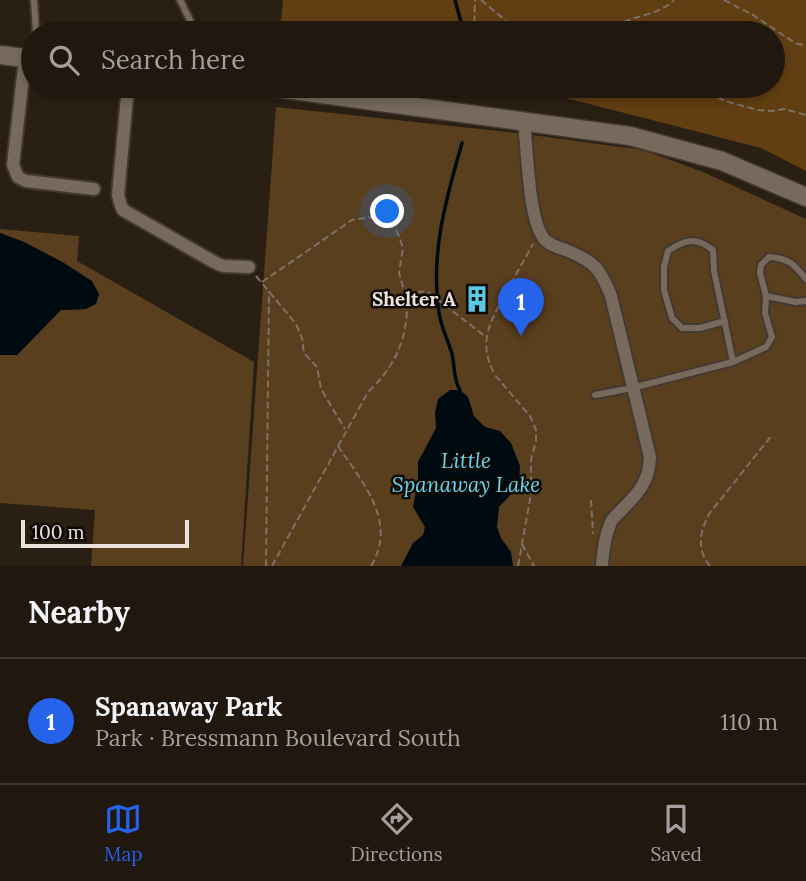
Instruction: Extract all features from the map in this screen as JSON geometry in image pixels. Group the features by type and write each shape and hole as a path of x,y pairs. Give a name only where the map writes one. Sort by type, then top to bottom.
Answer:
{"main road":[{"path":"0,55 21,57"},
{"path":"351,98 606,132 656,142 722,161 806,197"}],"street":[{"path":"23,98 13,165 18,177 26,181 94,189"},
{"path":"127,98 118,195 123,210 214,262 223,266 249,267"},
{"path":"526,122 525,134 536,223 546,241 585,259 601,272 611,296 650,457 648,477 609,526 602,566"}],"lane":[{"path":"34,0 35,21"},
{"path":"180,0 190,21"},
{"path":"725,321 700,328 682,328 672,318 664,290 664,267 668,251 680,243 693,240 704,243 713,250 733,362"},
{"path":"596,395 733,362 766,347 772,337 765,313 766,296 760,273 761,265 769,257 783,258 806,279"},
{"path":"766,296 796,302 806,301"}],"path":[{"path":"474,0 474,21"},
{"path":"481,0 506,21"},
{"path":"625,21 659,11 674,0"},
{"path":"724,0 762,21"},
{"path":"785,36 806,46"},
{"path":"721,98 758,110 784,109 806,116"},
{"path":"262,282 352,220 365,216 387,222 399,236 403,254 399,273 402,287 409,298"},
{"path":"518,566 531,494 531,460 536,430 530,416 491,369 486,337 492,319 533,244"},
{"path":"249,267 296,324 304,353 317,367 321,389 346,429"},
{"path":"266,566 269,291"},
{"path":"272,566 346,429 368,392 385,374 398,352 406,327 409,298 420,292 428,292 486,337"},
{"path":"710,566 701,547 703,526 709,514 772,435"},
{"path":"337,445 373,499 380,522 380,545 371,566"},
{"path":"591,500 594,539"},
{"path":"522,543 534,566"}],"shaded area":[{"path":"283,0 806,0 806,171 761,148 566,98 785,98 785,21 281,21"},
{"path":"276,107 525,134 643,150 701,171 806,219 806,566 243,566"},
{"path":"0,229 79,236 77,261 254,362 241,566 91,566 95,510 0,503 0,355 17,355 61,310 86,309 64,263 0,233"}],"water":[{"path":"0,233 64,263 92,281 99,294 96,304 86,309 61,310 17,355 0,355"},
{"name":"Little Spanaway Lake","path":"450,390 460,390 468,397 474,416 485,427 500,431 511,443 520,466 519,486 499,507 497,527 511,552 513,566 401,566 413,543 423,535 425,527 413,507 418,462 436,428 438,399"}],"waterway":[{"path":"455,0 461,21"},
{"path":"460,390 440,318 437,269 445,206 462,143"}],"place":[{"name":"Shelter A","path":"477,299"},
{"name":"Spanaway Park","path":"521,336"}]}
